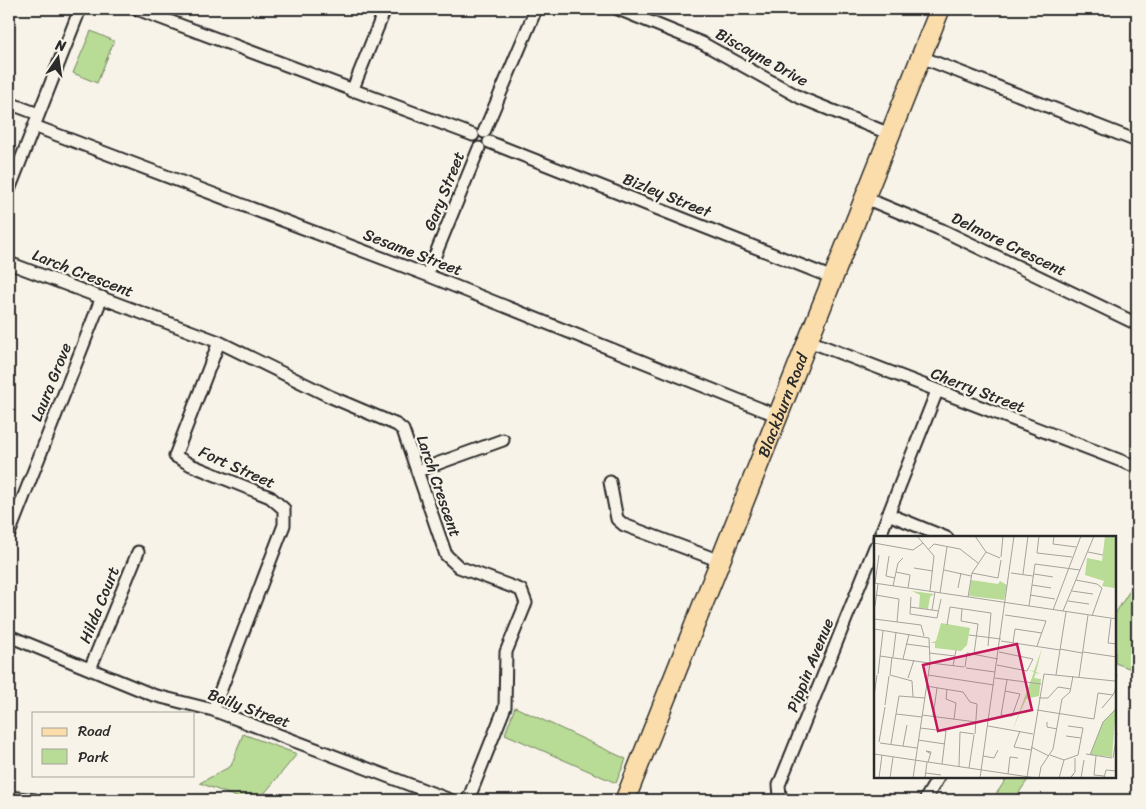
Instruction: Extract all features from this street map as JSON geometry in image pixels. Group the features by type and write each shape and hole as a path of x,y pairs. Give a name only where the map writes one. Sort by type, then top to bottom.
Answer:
{"main road":[{"name":"Blackburn Road","path":"624,800 809,341 832,278 940,9"}],"street":[{"path":"9,190 80,9"},
{"path":"138,9 473,135 472,142 484,140 536,9"},
{"path":"352,90 385,9"},
{"name":"Biscayne Drive","path":"618,9 702,43 801,98 890,134"},
{"path":"921,57 1137,141"},
{"name":"Sesame Street","path":"9,103 36,120 778,416"},
{"name":"Gary Street","path":"427,275 484,140"},
{"name":"Bizley Street","path":"484,140 832,278"},
{"name":"Delmore Crescent","path":"865,198 942,230 1137,324"},
{"name":"Larch Crescent","path":"9,263 219,342 331,397 397,425 403,430 446,555 458,567 521,590 526,603 506,652 505,706 468,800"},
{"name":"Laura Grove","path":"9,534 102,298"},
{"name":"Cherry Street","path":"809,341 1137,468"},
{"name":"Fort Street","path":"213,710 284,525 284,510 270,497 191,465 175,456 219,342"},
{"path":"880,536 937,392"},
{"path":"417,471 504,440"},
{"path":"610,482 617,519 624,525 720,562"},
{"path":"888,514 942,536"},
{"name":"Pippin Avenue","path":"782,798 779,785 874,549"},
{"name":"Hilda Court","path":"90,669 138,552"},
{"name":"Baily Street","path":"9,636 152,695 213,710 450,800"},
{"path":"925,800 937,779"},
{"path":"9,798 35,800"}],"green space":[{"path":"91,31 114,41 97,83 73,73"},
{"path":"1137,579 1137,671 1116,663 1116,612"},
{"path":"515,707 626,759 616,783 505,734"},
{"path":"243,734 297,754 259,800 244,800 200,783 231,766"},
{"path":"1006,779 1028,779 1014,800 992,800"}]}
